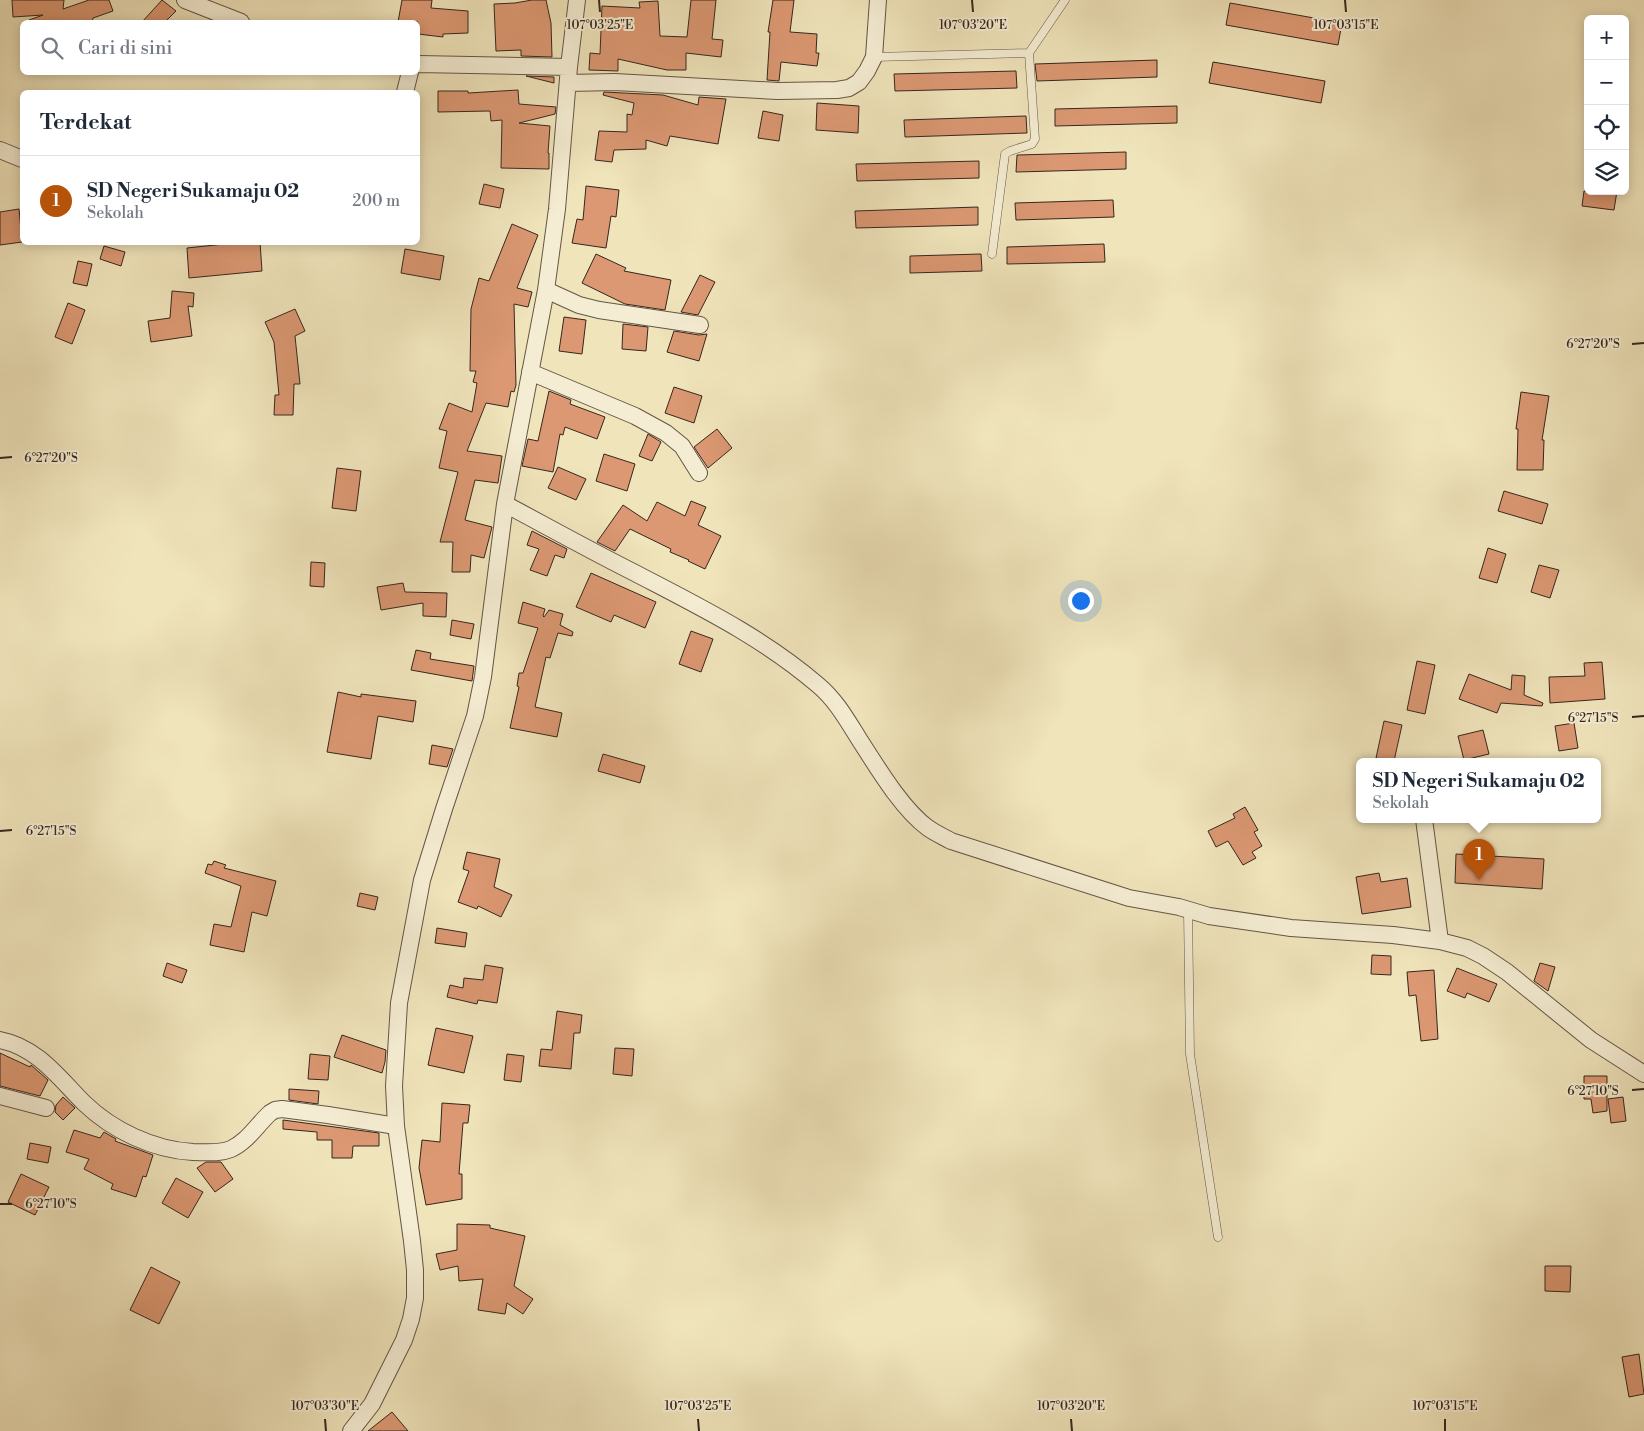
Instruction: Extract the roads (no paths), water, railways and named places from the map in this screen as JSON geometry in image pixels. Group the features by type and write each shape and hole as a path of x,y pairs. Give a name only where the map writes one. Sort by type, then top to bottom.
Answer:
{"street":[{"path":"185,0 235,20"},
{"path":"351,1431 372,1404 404,1340 411,1319 414,1298 414,1261 396,1126 395,1059 399,1003 422,880 475,716 483,677 505,504 546,290 557,209 577,0"},
{"path":"420,64 569,75 615,82 778,90 837,90 849,88 860,82 874,57 878,0"},
{"path":"406,90 409,75"},
{"path":"0,150 20,158"},
{"path":"546,290 579,305 599,310 700,325"},
{"path":"530,372 627,413 666,433 682,446 699,473"},
{"path":"505,504 722,618 760,640 788,661 820,686 840,709 896,794 912,814 928,828 951,842 1129,898 1209,916 1291,928 1393,935 1440,941 1467,948 1483,956 1506,972 1591,1040 1644,1074"},
{"path":"1425,823 1440,941"},
{"path":"0,1040 12,1042 50,1066 85,1104 113,1125 136,1138 167,1148 182,1151 218,1152 230,1150 241,1143 274,1110 282,1109 396,1126"},
{"path":"0,1096 46,1108"}],"lane":[{"path":"992,254 1005,154 1032,144 1035,139 1029,52 1065,0"},
{"path":"874,57 1029,52"},
{"path":"1183,909 1190,1054 1218,1237"}],"place":[{"name":"SD Negeri Sukamaju 02","path":"1479,880"}]}
